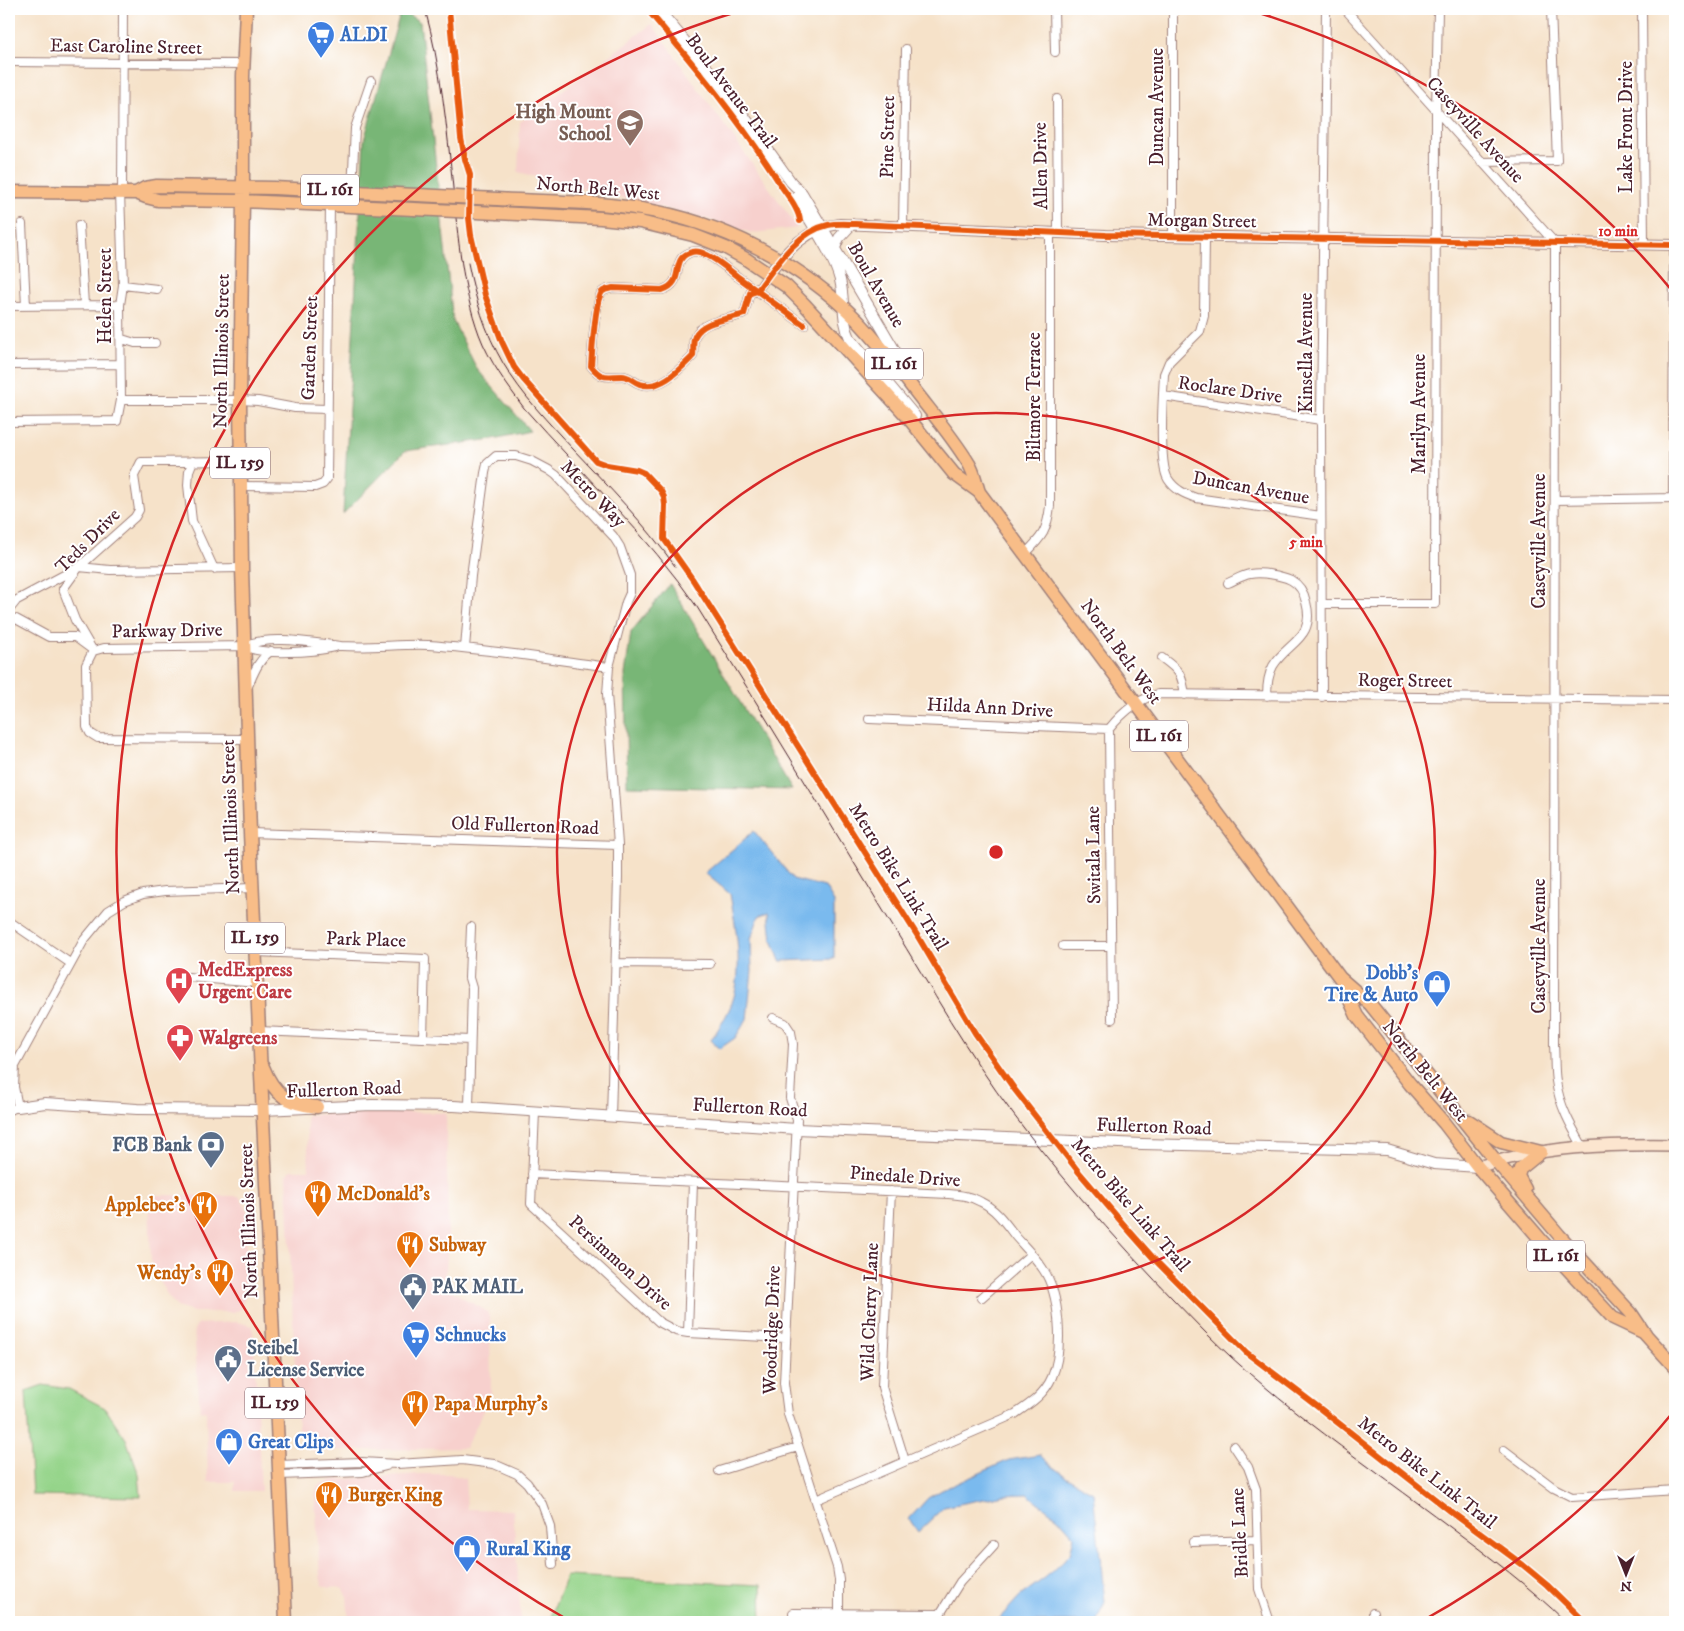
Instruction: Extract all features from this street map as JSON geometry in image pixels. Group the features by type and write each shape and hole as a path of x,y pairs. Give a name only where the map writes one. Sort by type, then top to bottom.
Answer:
{"main road":[{"name":"North Illinois Street","path":"246,9 243,64 240,400 246,739 286,1622"},
{"name":"IL 161","path":"136,193 145,188 157,186 243,187"},
{"name":"North Belt West","path":"243,187 608,204 659,212 714,228 750,243 815,283 842,306 874,338 969,464 979,492 1340,978 1370,1004 1496,1161"},
{"name":"IL 161","path":"9,192 121,192 136,193 146,198 158,200 243,201"},
{"name":"North Belt West","path":"243,201 601,218 656,226 713,242 746,258 786,286 806,305 920,432 954,474 979,492"},
{"name":"North Belt West","path":"1340,978 1357,1016 1478,1167"},
{"path":"260,1060 267,1077 281,1096 292,1102 317,1107"},
{"path":"1456,1112 1501,1142 1541,1152"},
{"path":"1478,1167 1496,1161 1541,1152 1583,1147 1675,1145"},
{"path":"1533,1204 1518,1176 1520,1169 1541,1152"},
{"name":"IL 161","path":"1496,1161 1631,1313 1645,1334 1675,1366"},
{"name":"IL 161","path":"1478,1167 1541,1240 1613,1318 1645,1334"}],"street":[{"name":"Helen Street","path":"122,9 121,192 123,285 120,305 122,400"},
{"name":"Boul Avenue","path":"658,9 724,88 791,182 796,196 835,248 909,374 923,394 927,407"},
{"path":"1054,9 1055,52"},
{"name":"Duncan Avenue","path":"1173,236 1174,9"},
{"name":"Kinsella Avenue","path":"1322,697 1322,238 1325,174 1326,9"},
{"name":"Caseyville Avenue","path":"1345,9 1555,243 1554,1045 1556,1081 1568,1120 1583,1147"},
{"name":"Marilyn Avenue","path":"1322,604 1435,604 1438,9"},
{"path":"1481,162 1557,161 1551,9"},
{"name":"Lake Front Drive","path":"1642,9 1644,245"},
{"name":"Pine Street","path":"903,226 906,49"},
{"name":"East Caroline Street","path":"9,62 243,64"},
{"path":"352,191 355,128 371,81"},
{"name":"Allen Drive","path":"1054,232 1056,99"},
{"name":"Garden Street","path":"122,400 240,400 258,401 294,408 327,409 330,204"},
{"path":"22,224 26,306"},
{"path":"835,248 840,238 852,224"},
{"name":"Morgan Street","path":"819,228 829,225 852,224 1205,237 1674,245"},
{"path":"79,225 84,304"},
{"name":"Boul Avenue","path":"819,228 837,270 842,289 845,327 850,338 916,417 920,432"},
{"path":"804,325 757,291 709,255 698,251 689,252 678,264 676,280 668,288 662,290 613,288 605,289 600,293 591,366 601,376 607,378 622,376 631,378 639,384 650,386 665,381 693,356 694,338 700,329 708,324 744,314 750,293 757,291 780,260 799,241 819,228"},
{"name":"Biltmore Terrace","path":"1025,554 1042,536 1048,524 1050,506 1054,232"},
{"name":"Duncan Avenue","path":"1205,237 1204,316 1200,331 1169,362 1164,374 1163,460 1167,478 1180,492 1196,498 1321,516"},
{"path":"1555,500 1674,498 1674,245"},
{"path":"123,285 157,289"},
{"path":"9,306 120,305"},
{"path":"122,339 135,343 155,343"},
{"path":"9,365 120,364"},
{"name":"Roclare Drive","path":"1163,396 1321,420"},
{"path":"9,422 117,421 122,400"},
{"path":"241,486 315,487 323,484 327,478 327,409"},
{"name":"Metro Way","path":"465,648 471,576 487,464 491,459 502,455 516,456 532,461 556,476 616,540 630,575 630,594 626,602 609,667 608,710 618,846"},
{"path":"193,461 189,471 188,485 192,521 214,569"},
{"name":"Teds Drive","path":"93,651 75,620 63,589 79,567 136,517 139,510 134,476 141,462 240,461"},
{"path":"9,610 17,600 79,567 110,570 242,568"},
{"path":"1228,583 1250,574 1268,574 1295,582 1305,597 1307,606 1306,626 1302,635 1273,665 1267,682 1267,696"},
{"path":"16,619 49,637 75,636 93,651"},
{"path":"244,646 251,643 268,641 317,642 342,646"},
{"path":"244,646 251,650 271,651 320,650 342,646 426,645 465,648 609,667"},
{"name":"Parkway Drive","path":"244,646 104,648 93,651 86,665 87,727 90,734 98,738 246,739"},
{"path":"245,693 258,664 271,651"},
{"path":"1162,658 1178,670 1182,677 1185,695"},
{"name":"Roger Street","path":"1136,704 1148,696 1159,694 1675,700"},
{"path":"1108,729 1136,704"},
{"name":"Hilda Ann Drive","path":"869,719 1108,729"},
{"name":"Switala Lane","path":"1108,729 1112,1019"},
{"name":"Old Fullerton Road","path":"250,833 618,846 611,1117"},
{"path":"13,1109 12,1065 84,940 108,911 124,901 143,894 165,891 253,888"},
{"path":"9,921 70,963"},
{"path":"469,1107 472,988 470,978 471,927"},
{"path":"1063,946 1111,946"},
{"name":"Park Place","path":"256,952 425,958 423,1038"},
{"path":"616,963 710,964"},
{"path":"188,977 257,983"},
{"name":"Woodridge Drive","path":"773,1018 785,1023 791,1032 793,1044 790,1098 791,1105 796,1112 797,1129 786,1338 785,1399 798,1447 837,1567 839,1580 838,1614"},
{"path":"259,1031 470,1040"},
{"name":"Fullerton Road","path":"13,1109 45,1103 137,1109 262,1110 372,1105 469,1107 797,1129 1134,1144 1387,1150 1434,1164 1478,1167"},
{"name":"Persimmon Drive","path":"535,1112 531,1204 659,1322 676,1331 688,1333 786,1338"},
{"name":"Pinedale Drive","path":"532,1174 948,1194 966,1196 981,1201 994,1211 1044,1270 1056,1300 1058,1345 1056,1364 1052,1377 1044,1391 1032,1403 1014,1414 816,1500"},
{"path":"688,1333 693,1182"},
{"name":"Wild Cherry Lane","path":"891,1191 882,1387 905,1461"},
{"path":"981,1298 1031,1254"},
{"name":"Bridle Lane","path":"1234,1446 1253,1477 1257,1502 1259,1589 1270,1622"},
{"path":"719,1471 798,1447"},
{"path":"1504,1450 1554,1488 1572,1497 1675,1490"},
{"path":"278,1470 362,1462 398,1464 462,1460 494,1464 517,1474 534,1492 546,1513 552,1539 554,1564"},
{"path":"1193,1542 1257,1540"},
{"path":"793,1613 940,1618 960,1582 994,1545"},
{"path":"1373,1613 1375,1622"}],"shaded area":[{"name":"High Mount School","path":"652,24 798,228 752,233 704,218 518,172 520,122"},
{"path":"397,1112 446,1113 448,1240 445,1285 487,1312 490,1319 491,1397 465,1448 313,1451 299,1436 297,1417 287,1175 291,1170 309,1170 306,1115"},
{"path":"149,1195 239,1196 247,1210 245,1299 240,1310 233,1312 194,1312 177,1307 167,1295 151,1261"},
{"path":"237,1322 253,1326 261,1491 235,1491 235,1482 208,1482 206,1411 200,1411 194,1330 197,1324"},
{"path":"450,1474 465,1479 467,1509 513,1510 521,1622 349,1622 347,1596 344,1589 330,1588 322,1585 315,1496 317,1487 333,1480"}],"green space":[{"path":"401,10 420,22 453,321 477,369 530,431 493,439 405,451 343,514 364,140"},
{"path":"670,584 792,790 627,786 625,674 631,632"},
{"path":"43,1385 69,1389 105,1408 126,1439 139,1475 141,1497 32,1495 26,1391"},
{"path":"566,1576 761,1585 762,1622 549,1622"}],"water":[{"path":"754,831 793,879 825,887 834,902 834,959 780,961 772,940 769,912 759,916 751,939 752,971 747,1019 735,1038 719,1049 711,1040 732,1003 736,990 738,949 730,894 705,873"},
{"path":"1040,1455 1058,1471 1093,1492 1105,1602 1096,1622 998,1620 1020,1596 1046,1577 1070,1554 1074,1536 1058,1518 1027,1494 1004,1495 944,1507 918,1532 909,1519 928,1498 942,1490 1009,1460"}],"tram line":[{"path":"425,9 431,31 443,98 459,244 468,298 479,334 488,354 524,408 636,529 678,580 697,607 950,1021 996,1091 1058,1171 1130,1254 1234,1360 1325,1434 1510,1573 1566,1622"},
{"path":"468,263 477,302 486,327 510,375 554,429 626,506 675,566"}],"cycle path":[{"name":"Metro Bike Link Trail","path":"449,9 461,138 470,175 469,218 471,235 485,295 502,342 514,367 596,461 644,473 661,491 665,505 664,539 693,580 917,935 975,1033 1015,1090 1078,1171 1125,1226 1155,1260 1247,1353 1454,1514 1523,1565 1547,1585 1585,1622"},
{"name":"Boul Avenue Trail","path":"647,9 699,72 749,138 792,201 800,221"},
{"path":"804,325 763,295 754,289 715,260 703,253 694,252 683,256 674,282 669,287 662,290 613,288 602,292 597,305 591,366 602,375 608,377 625,376 640,384 655,384 669,378 693,356 694,338 699,331 716,321 744,314 750,293 757,291 764,282 779,261 787,252 806,235 816,229 834,224 1106,235 1675,245"}],"place":[{"name":"ALDI","path":"321,59"},
{"name":"High Mount School","path":"630,147"},
{"name":"MedExpress Urgent Care","path":"179,1005"},
{"name":"Dobb's Tire & Auto","path":"1437,1008"},
{"name":"Walgreens","path":"180,1062"},
{"name":"FCB Bank","path":"211,1169"},
{"name":"McDonald's","path":"318,1218"},
{"name":"Applebee's","path":"204,1229"},
{"name":"Subway","path":"410,1269"},
{"name":"Wendy's","path":"220,1297"},
{"name":"PAK MAIL","path":"413,1311"},
{"name":"Schnucks","path":"416,1359"},
{"name":"Steibel License Service","path":"228,1383"},
{"name":"Papa Murphy's","path":"415,1428"},
{"name":"Great Clips","path":"229,1466"},
{"name":"Burger King","path":"329,1519"},
{"name":"Rural King","path":"467,1573"}]}
